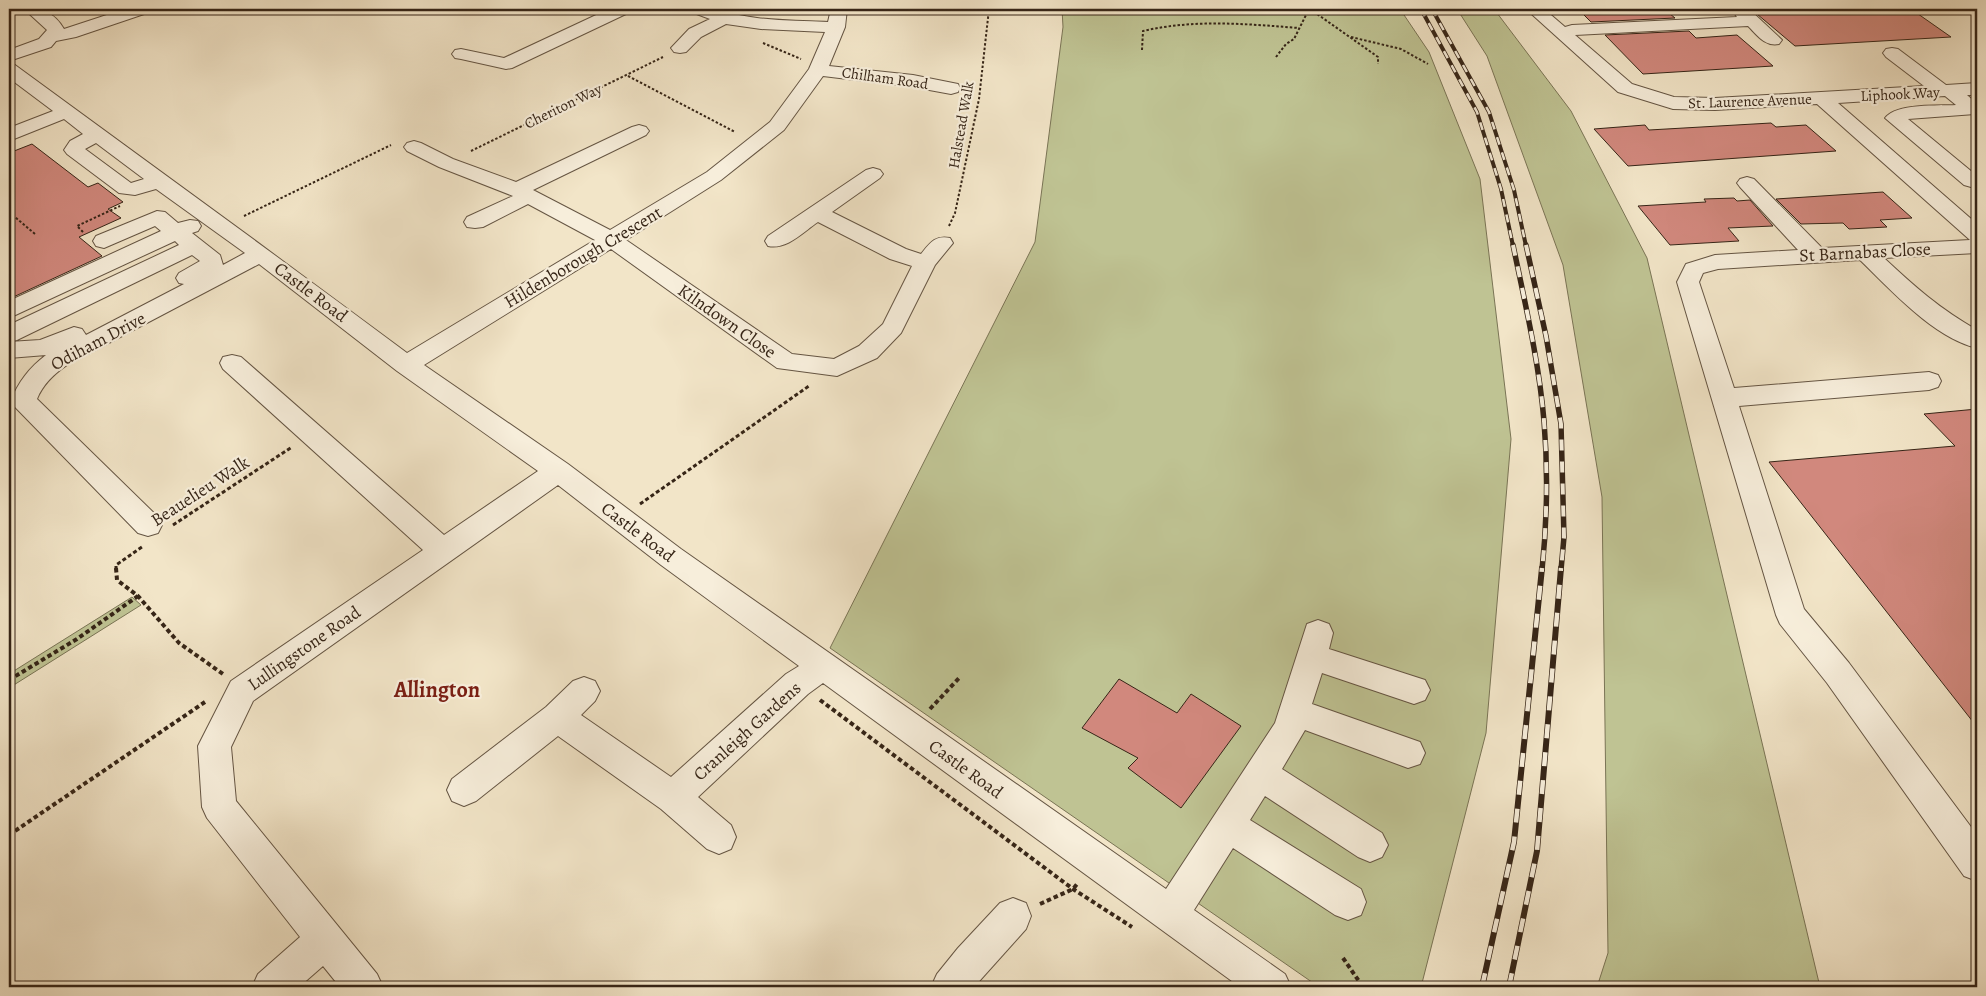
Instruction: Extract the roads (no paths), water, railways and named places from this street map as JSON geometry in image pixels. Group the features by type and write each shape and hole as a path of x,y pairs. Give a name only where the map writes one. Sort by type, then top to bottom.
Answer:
{"street":[{"path":"9,56 45,43 56,30 53,25 32,9"},
{"path":"52,37 70,33 141,9"},
{"path":"461,54 506,64 622,9"},
{"name":"Hildenborough Crescent","path":"406,365 714,176 756,143 777,126 819,68 837,18 761,24 724,19 700,9"},
{"name":"St. Laurence Avenue","path":"1534,9 1625,88 1673,103 1715,104 1822,98 1977,235"},
{"path":"1738,9 1773,40"},
{"path":"680,48 695,33 724,19"},
{"path":"1572,30 1752,21"},
{"path":"1892,53 1970,107 1968,110 1903,114 1895,118 1971,181"},
{"name":"Chilham Road","path":"819,68 913,80 951,88"},
{"name":"Castle Road","path":"9,69 159,181 261,254 406,365 558,471 822,666 1272,987"},
{"name":"Liphook Way","path":"1822,98 1977,89"},
{"path":"9,135 66,112"},
{"path":"475,222 522,193 639,131"},
{"path":"98,134 77,145 74,150 126,189 135,189 159,181"},
{"path":"414,147 446,163 522,193 612,240"},
{"path":"776,241 873,174"},
{"path":"1747,183 1815,254"},
{"path":"817,213 898,254 925,263 942,243"},
{"path":"9,350 44,348 56,344 208,268 213,263 212,260 157,217 104,241"},
{"path":"9,334 217,222"},
{"path":"9,310 185,239"},
{"name":"Kilndown Close","path":"612,240 786,362 837,368 868,352 893,328 925,263"},
{"name":"St Barnabas Close","path":"1724,398 1688,282 1694,269 1715,262 1815,254 1866,253 1977,246"},
{"path":"1866,253 1913,298 1941,320 1977,340"},
{"name":"Odiham Drive","path":"154,532 16,404 46,368 58,359 261,254"},
{"path":"232,363 313,433 444,552"},
{"path":"1929,381 1724,398 1791,615 1838,673 1977,864"},
{"name":"Lullingstone Road","path":"364,987 219,807 214,746 238,687 444,552 558,471"},
{"path":"1170,915 1289,729 1315,644 1414,690"},
{"name":"Cranleigh Gardens","path":"673,798 797,684 822,666"},
{"path":"464,790 557,717 584,691"},
{"path":"1294,712 1408,753"},
{"path":"557,717 673,798 719,837"},
{"path":"1260,774 1370,845"},
{"path":"1227,825 1348,902"},
{"path":"950,987 1013,916"},
{"path":"271,987 326,939"}],"railway":[{"path":"1421,9 1477,112 1501,189 1513,246"},
{"path":"1432,9 1489,112 1514,190 1526,246"},
{"path":"1513,245 1535,355 1544,421 1546,496 1542,570"},
{"path":"1526,245 1546,336 1561,424 1564,537 1561,570"},
{"path":"1482,987 1514,842 1542,568"},
{"path":"1509,987 1537,851 1561,568"}],"district":[{"name":"Allington","path":"437,690"}]}
